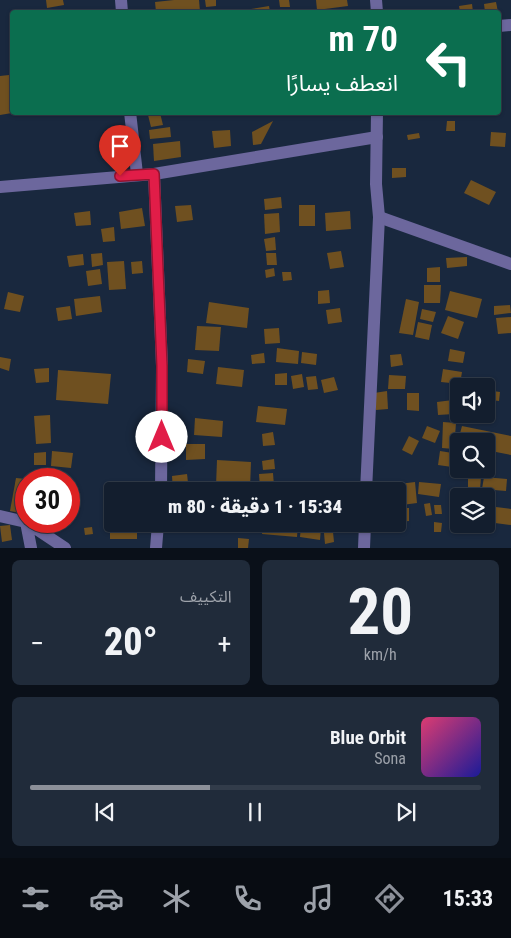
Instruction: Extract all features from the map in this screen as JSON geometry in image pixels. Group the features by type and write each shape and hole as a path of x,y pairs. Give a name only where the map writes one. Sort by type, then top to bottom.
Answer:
{"street":[{"path":"130,115 137,174"},
{"path":"366,482 379,216 376,184 377,115"},
{"path":"0,187 154,174 377,137"},
{"path":"154,174 162,366 161,482"},
{"path":"379,216 511,264"},
{"path":"0,516 15,519"},
{"path":"156,548 157,532"},
{"path":"364,548 365,532"},
{"path":"28,533 31,548"},
{"path":"42,533 65,548"}],"building":[{"path":"46,0 63,0 64,5 47,8"},
{"path":"199,0 200,10 156,10 155,2"},
{"path":"205,0 216,0 216,6 206,7"},
{"path":"279,0 289,0 290,7 280,7"},
{"path":"316,0 347,0 348,6 317,10"},
{"path":"496,2 498,10 485,10 484,4"},
{"path":"472,4 473,10 460,10 459,6"},
{"path":"269,6 270,10 251,10"},
{"path":"9,75 10,113 0,115 0,76"},
{"path":"148,115 160,115 163,125 151,127"},
{"path":"273,121 261,144 253,145 252,132"},
{"path":"447,121 455,121 455,131 446,131"},
{"path":"170,127 171,137 150,139 149,130"},
{"path":"230,130 231,146 214,148 212,131"},
{"path":"491,132 506,133 505,147 490,146"},
{"path":"419,133 420,138 408,140 407,135"},
{"path":"180,141 181,157 154,161 153,144"},
{"path":"119,145 121,158 108,160 106,147"},
{"path":"392,168 406,168 406,177 392,178"},
{"path":"471,180 496,192 489,205 464,193"},
{"path":"281,197 282,208 265,210 264,199"},
{"path":"191,205 193,220 177,222 175,206"},
{"path":"299,205 315,205 315,226 299,226"},
{"path":"142,208 145,226 121,229 119,212"},
{"path":"90,211 91,225 76,226 74,213"},
{"path":"350,211 351,229 326,231 325,213"},
{"path":"279,213 280,232 265,234 264,214"},
{"path":"114,227 115,241 103,242 101,229"},
{"path":"275,237 276,250 266,251 264,239"},
{"path":"341,251 344,267 330,269 327,253"},
{"path":"102,253 103,265 92,267 91,254"},
{"path":"266,253 276,253 277,265 267,265"},
{"path":"83,254 84,265 69,267 67,256"},
{"path":"467,257 467,266 447,268 446,258"},
{"path":"124,261 126,289 109,290 107,262"},
{"path":"142,261 143,273 132,274 131,262"},
{"path":"440,267 440,282 427,282 427,268"},
{"path":"274,268 275,276 266,278 265,270"},
{"path":"100,269 102,284 88,286 86,271"},
{"path":"282,272 291,272 292,280 283,281"},
{"path":"424,285 441,285 440,303 424,303"},
{"path":"329,290 330,303 318,304 318,291"},
{"path":"450,291 482,299 477,318 445,310"},
{"path":"8,292 24,296 20,312 4,309"},
{"path":"100,296 102,312 76,316 74,299"},
{"path":"406,299 419,302 413,335 399,333"},
{"path":"209,302 249,308 247,328 206,323"},
{"path":"510,305 511,313 494,315 494,306"},
{"path":"70,306 72,319 58,321 56,308"},
{"path":"340,308 342,322 328,324 326,310"},
{"path":"422,309 436,312 433,322 420,319"},
{"path":"448,316 464,322 458,339 441,333"},
{"path":"511,317 511,333 498,334 496,318"},
{"path":"418,322 432,325 429,340 415,337"},
{"path":"197,326 221,327 219,351 195,350"},
{"path":"279,328 280,343 265,344 264,329"},
{"path":"277,348 299,351 298,364 276,362"},
{"path":"450,349 465,352 463,363 448,361"},
{"path":"302,352 317,354 316,365 301,363"},
{"path":"264,353 265,363 252,364 251,355"},
{"path":"401,354 403,365 391,367 390,355"},
{"path":"0,357 11,359 9,371 0,368"},
{"path":"188,359 205,361 203,374 187,372"},
{"path":"218,367 244,370 242,387 216,384"},
{"path":"49,368 49,382 36,383 34,369"},
{"path":"443,369 462,372 461,378 450,378 450,383 441,382"},
{"path":"58,370 111,374 108,404 56,400"},
{"path":"287,373 287,385 275,385 275,374"},
{"path":"302,374 304,387 293,389 291,376"},
{"path":"389,375 406,376 405,389 388,389"},
{"path":"316,376 318,389 308,390 306,377"},
{"path":"334,377 338,390 324,393 321,380"},
{"path":"387,391 388,409 376,410 374,393"},
{"path":"495,391 500,392 499,401 495,400"},
{"path":"407,393 419,393 419,411 407,410"},
{"path":"450,400 450,414 438,415 437,402"},
{"path":"258,406 287,409 285,425 256,422"},
{"path":"50,415 51,443 36,444 34,416"},
{"path":"195,418 223,421 222,437 194,435"},
{"path":"443,422 456,423 455,433 450,433 450,449 442,448"},
{"path":"427,426 440,431 435,443 422,438"},
{"path":"462,426 511,436 511,455 495,452 495,433 460,433"},
{"path":"273,432 275,445 263,446 262,434"},
{"path":"409,436 419,441 412,455 402,450"},
{"path":"186,444 205,444 205,459 186,460"},
{"path":"52,451 73,453 71,468 51,466"},
{"path":"440,451 450,453 450,467 438,465"},
{"path":"46,452 46,465 34,465 34,453"},
{"path":"274,459 275,469 263,470 262,461"},
{"path":"217,460 251,462 250,482 216,482"},
{"path":"273,473 274,482 260,482 259,474"},
{"path":"187,474 188,482 172,482 172,476"},
{"path":"468,478 481,478 480,488 468,488"},
{"path":"484,478 507,479 506,491 495,490 495,488 482,488"},
{"path":"415,482 417,503 406,504 406,483"},
{"path":"419,482 441,484 439,497 418,494"},
{"path":"15,484 15,512 10,511"},
{"path":"430,503 432,515 426,516 424,504"},
{"path":"434,505 441,505 442,514 435,514"},
{"path":"496,507 511,509 511,525 495,523"},
{"path":"406,508 409,508 409,521 406,521"},
{"path":"434,522 442,523 441,532 434,532"},
{"path":"10,525 12,540 2,542 0,526"},
{"path":"92,527 93,534 85,535 84,528"},
{"path":"110,532 137,532 137,539 110,539"},
{"path":"262,532 297,532 297,537 262,534"},
{"path":"300,532 321,532 320,540 300,537"},
{"path":"333,532 334,542 325,544 324,533"},
{"path":"238,538 249,539 248,548 238,548"}],"route":[{"path":"120,176 154,174 162,366 162,437"}]}
